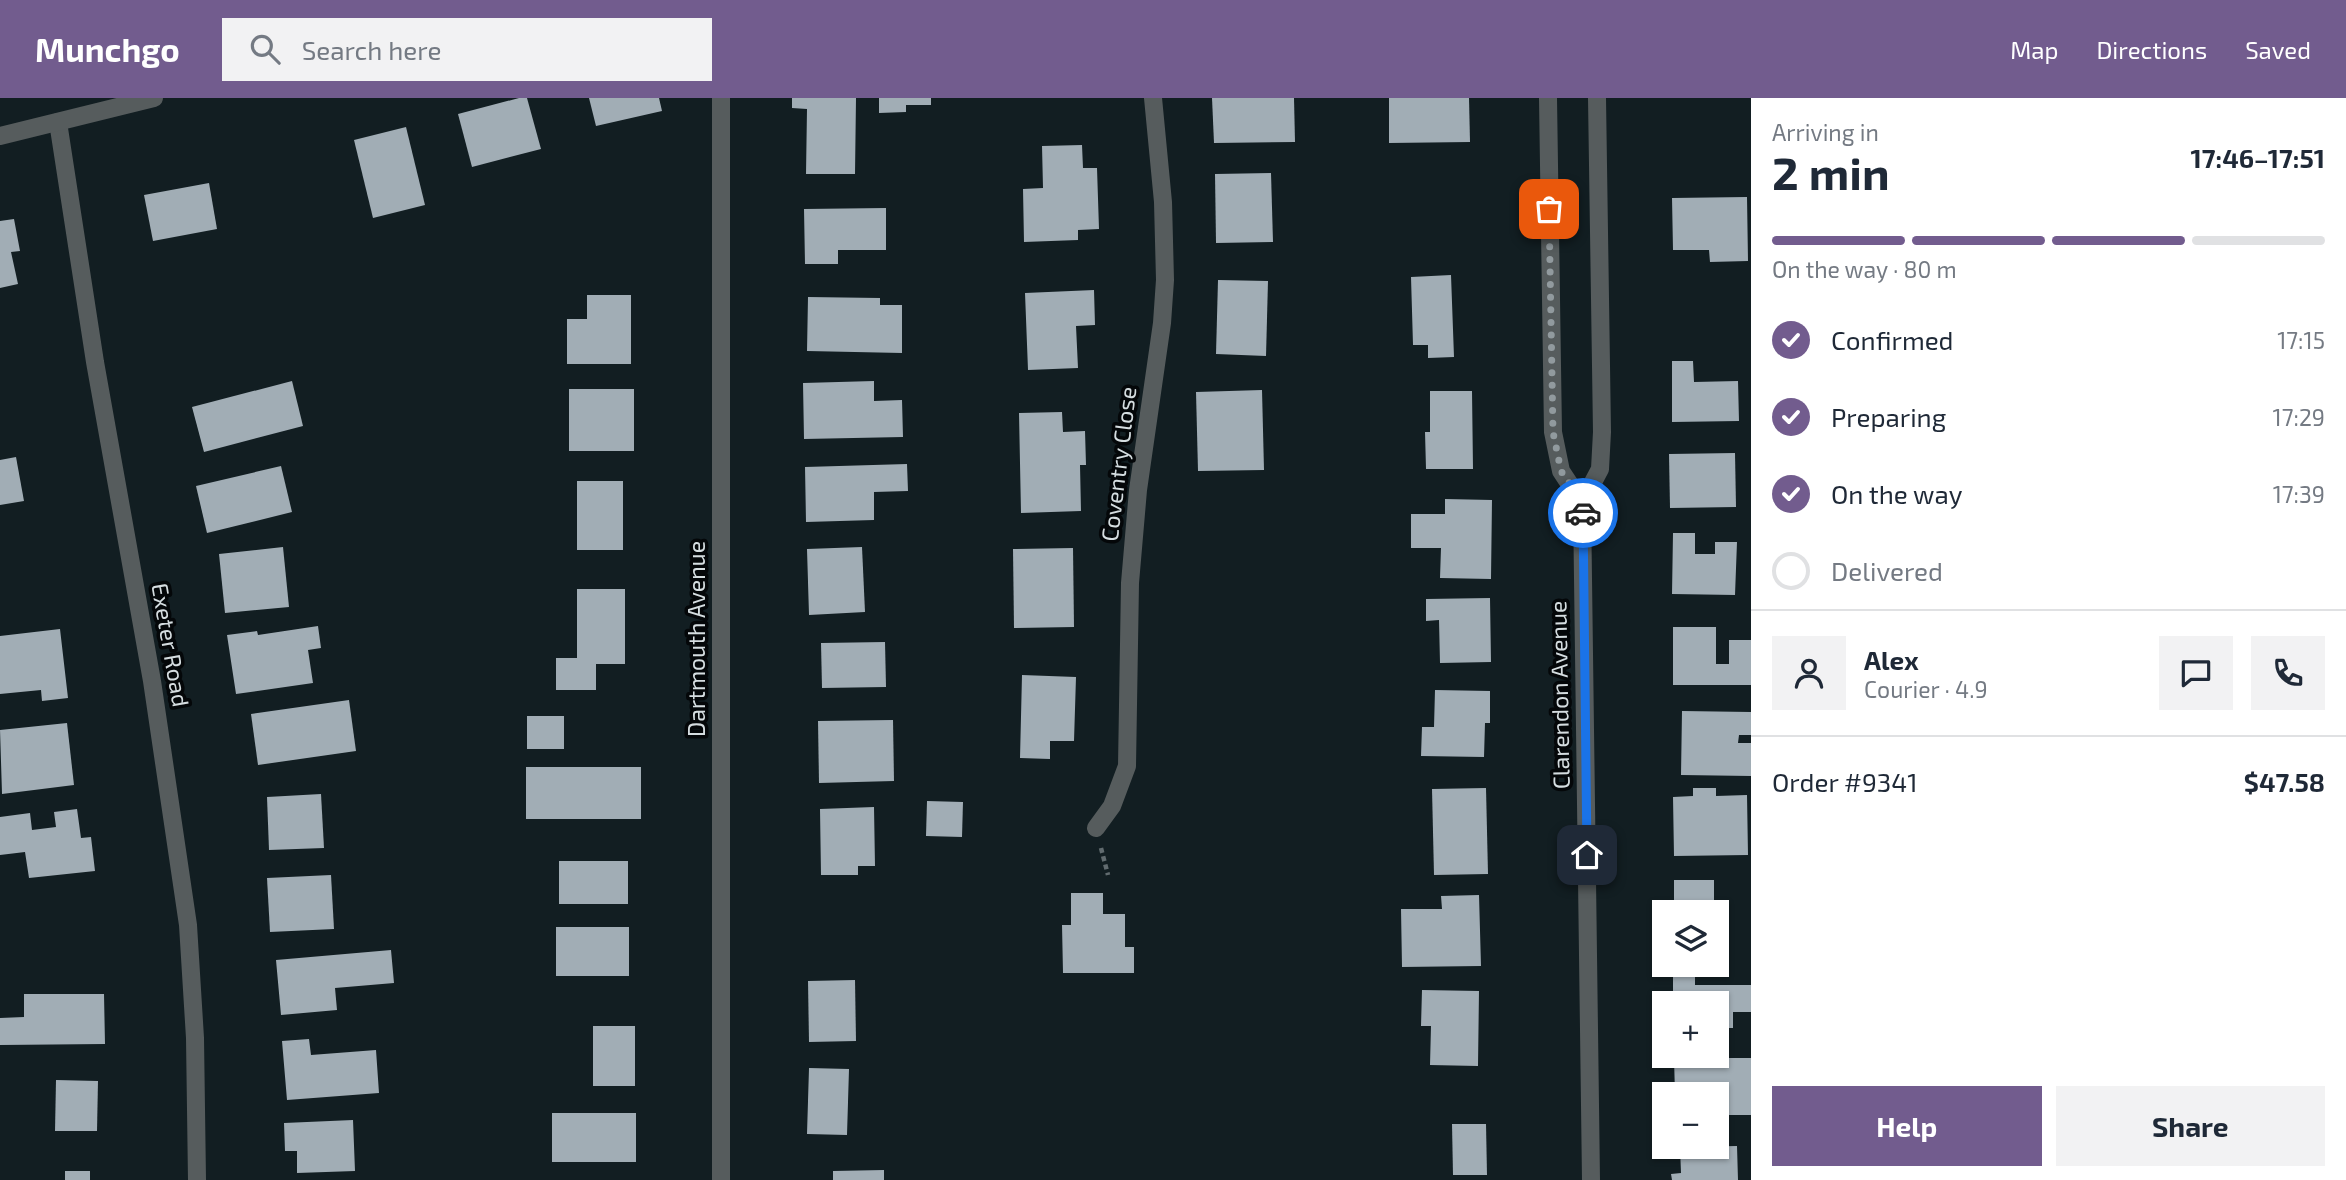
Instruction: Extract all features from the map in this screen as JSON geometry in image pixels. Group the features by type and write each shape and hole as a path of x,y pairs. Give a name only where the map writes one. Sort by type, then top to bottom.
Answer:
{"street":[{"path":"0,136 155,98"},
{"name":"Dartmouth Avenue","path":"721,98 721,1180"},
{"name":"Coventry Close","path":"1096,828 1112,806 1127,765 1130,583 1138,490 1162,323 1165,280 1163,202 1153,98"},
{"path":"1548,98 1553,432 1561,471 1583,503"},
{"name":"Clarendon Avenue","path":"1591,1180 1583,503 1600,468 1602,432 1597,98"},
{"name":"Exeter Road","path":"58,122 95,362 152,681 188,925 195,1038 197,1180"}],"building":[{"path":"527,98 541,149 472,167 458,114"},
{"path":"589,98 659,98 662,111 596,126"},
{"path":"792,98 856,98 855,174 806,174 807,109 792,108"},
{"path":"879,98 931,98 931,105 906,105 906,112 879,113"},
{"path":"1212,98 1294,98 1295,142 1214,143"},
{"path":"1389,98 1469,98 1470,142 1389,143"},
{"path":"406,127 425,205 373,218 354,140"},
{"path":"1082,145 1083,168 1097,168 1099,229 1078,230 1078,240 1024,242 1023,189 1043,188 1042,146"},
{"path":"1271,173 1273,242 1216,243 1215,174"},
{"path":"209,183 217,229 153,241 144,195"},
{"path":"1747,197 1748,261 1710,262 1709,250 1673,250 1672,198"},
{"path":"886,208 886,250 838,250 838,264 805,264 804,209"},
{"path":"14,219 20,251 11,252 18,284 0,288 0,221"},
{"path":"1451,275 1454,357 1428,358 1428,345 1413,345 1411,277"},
{"path":"1218,280 1268,281 1266,356 1216,354"},
{"path":"1094,290 1095,325 1076,326 1078,368 1028,370 1025,293"},
{"path":"587,295 631,295 631,364 567,364 567,319 587,319"},
{"path":"808,297 880,298 880,305 902,305 902,353 807,351"},
{"path":"1672,361 1693,361 1694,382 1738,381 1739,421 1672,422"},
{"path":"292,381 303,426 204,452 192,407"},
{"path":"874,381 874,401 902,400 903,437 804,439 803,383"},
{"path":"569,389 634,389 634,451 569,451"},
{"path":"1262,390 1264,470 1198,471 1196,392"},
{"path":"1430,391 1472,391 1473,469 1426,469 1425,432 1430,432"},
{"path":"1062,412 1063,432 1085,431 1086,465 1080,465 1081,511 1021,513 1019,413"},
{"path":"1735,453 1736,507 1670,508 1669,454"},
{"path":"16,457 24,501 0,505 0,460"},
{"path":"907,464 908,491 874,492 874,520 806,522 805,467"},
{"path":"281,466 292,512 207,533 196,486"},
{"path":"577,481 623,481 623,550 577,550"},
{"path":"1445,499 1492,500 1491,579 1440,578 1441,548 1411,548 1411,514 1445,514"},
{"path":"1673,533 1695,533 1695,554 1715,554 1715,542 1737,542 1735,595 1672,594"},
{"path":"283,547 289,607 225,613 219,554"},
{"path":"862,547 865,612 809,615 807,549"},
{"path":"1073,548 1074,627 1014,628 1013,549"},
{"path":"577,589 625,589 625,664 596,664 596,690 556,690 556,658 577,658"},
{"path":"1490,598 1491,662 1440,663 1439,620 1426,621 1426,599"},
{"path":"318,626 321,648 308,650 313,683 236,694 227,635 257,631 258,635"},
{"path":"1673,627 1716,627 1716,664 1729,664 1729,640 1751,640 1751,685 1673,685"},
{"path":"60,629 68,698 42,701 41,690 0,694 0,636"},
{"path":"885,642 886,687 822,688 821,643"},
{"path":"1022,675 1076,677 1074,741 1050,741 1050,759 1020,758"},
{"path":"1435,690 1490,691 1490,723 1485,723 1484,757 1421,756 1422,727 1434,727"},
{"path":"349,700 356,751 258,765 251,714"},
{"path":"1682,711 1751,712 1751,735 1739,735 1738,743 1751,743 1751,776 1681,775"},
{"path":"527,716 564,716 564,749 527,749"},
{"path":"893,720 894,781 819,783 818,721"},
{"path":"67,723 74,785 2,794 0,730"},
{"path":"526,767 641,767 641,819 526,819"},
{"path":"1486,788 1488,874 1434,875 1432,789"},
{"path":"1693,788 1716,788 1716,796 1747,795 1748,855 1674,856 1673,797 1693,796"},
{"path":"321,794 324,848 269,850 267,797"},
{"path":"927,801 963,802 962,837 926,836"},
{"path":"874,807 875,866 858,866 858,875 821,875 820,809"},
{"path":"77,809 81,838 91,837 95,871 29,878 25,852 0,855 0,817 30,813 32,830 56,827 54,812"},
{"path":"559,861 628,861 628,904 559,904"},
{"path":"331,875 334,929 270,932 267,878"},
{"path":"1674,880 1714,880 1714,900 1674,900"},
{"path":"1071,893 1103,893 1103,914 1125,914 1125,947 1134,947 1134,973 1063,973 1062,925 1071,925"},
{"path":"1479,895 1481,966 1402,967 1401,909 1442,909 1441,896"},
{"path":"556,927 629,927 629,976 556,976"},
{"path":"391,950 394,983 335,988 337,1010 281,1015 276,960"},
{"path":"1673,977 1695,977 1695,985 1751,985 1751,1012 1733,1012 1733,1028 1729,1028 1729,991 1673,991"},
{"path":"855,980 856,1041 809,1042 808,981"},
{"path":"1422,990 1479,991 1478,1066 1430,1065 1431,1026 1421,1026"},
{"path":"24,994 104,994 105,1044 0,1045 0,1018 24,1017"},
{"path":"593,1026 635,1026 635,1086 593,1086"},
{"path":"309,1039 311,1055 376,1050 379,1093 287,1100 282,1041"},
{"path":"1729,1058 1751,1058 1751,1115 1729,1115 1729,1082 1675,1082 1674,1068 1729,1068"},
{"path":"809,1068 849,1069 847,1135 807,1134"},
{"path":"56,1080 98,1081 97,1131 55,1131"},
{"path":"552,1113 636,1113 636,1162 552,1162"},
{"path":"353,1120 355,1171 297,1173 297,1151 285,1151 284,1123"},
{"path":"1452,1124 1486,1124 1487,1175 1453,1175"},
{"path":"1729,1146 1737,1146 1738,1180 1672,1180 1671,1174 1681,1173 1680,1159 1729,1159"},
{"path":"884,1170 884,1180 833,1180 833,1171"},
{"path":"65,1171 90,1171 90,1180 65,1180"}],"way so far":[{"path":"1549,209 1553,432 1561,471 1583,503 1583,513"}],"route":[{"path":"1583,513 1587,855"}]}
